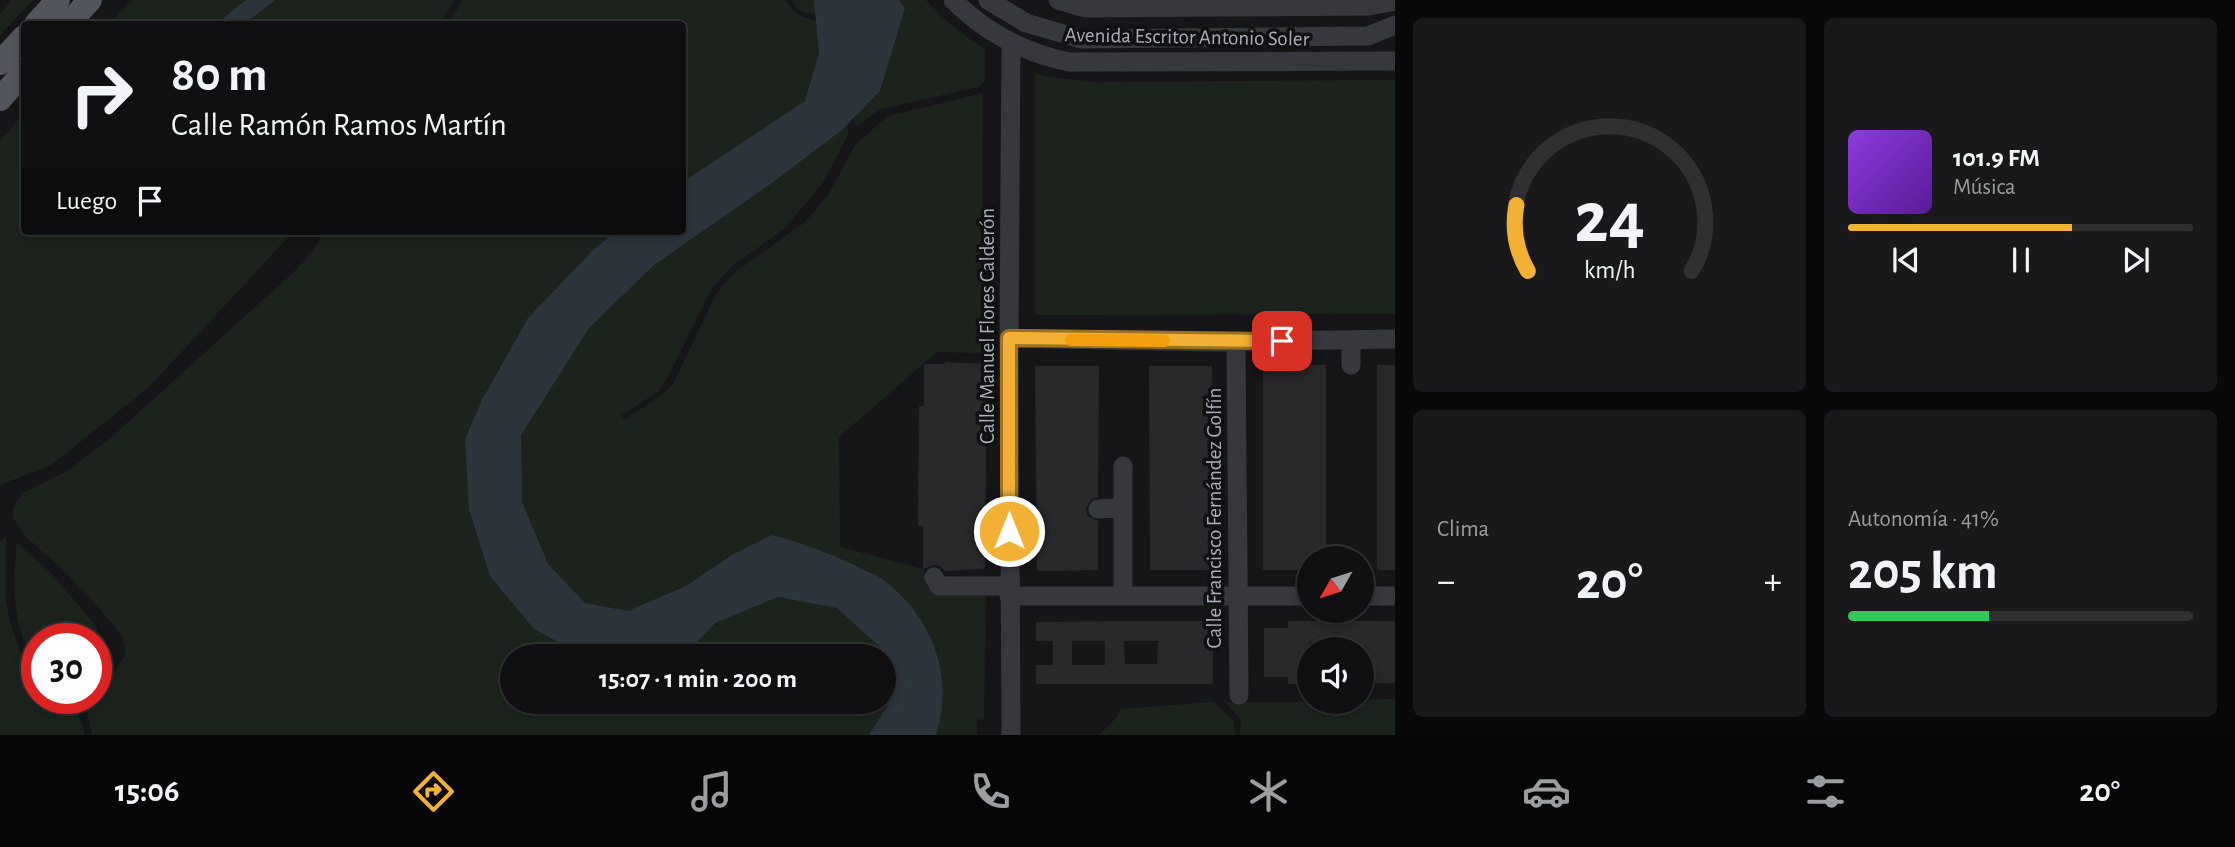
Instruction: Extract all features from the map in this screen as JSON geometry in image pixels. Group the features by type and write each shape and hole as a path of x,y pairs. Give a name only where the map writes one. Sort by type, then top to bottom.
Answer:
{"main road":[{"path":"39,21 58,0"},
{"path":"71,21 90,0"},
{"path":"0,63 21,40"},
{"path":"0,99 21,75"}],"street":[{"name":"Avenida Escritor Antonio Soler","path":"953,0 967,13 1011,43 1045,57 1069,62 1395,61"},
{"name":"Avenida Escritor Antonio Soler","path":"988,0 1026,23 1081,39 1368,36 1395,25"},
{"name":"Avenida Escritor Antonio Soler","path":"1067,1 1086,8 1236,3 1368,6 1395,1"},
{"name":"Calle Manuel Flores Calderón","path":"1011,43 1011,735"},
{"path":"1009,338 1236,341 1395,339"},
{"path":"1351,340 1351,365"},
{"name":"Calle Francisco Fernández Golfín","path":"1236,341 1239,695"},
{"path":"1123,466 1123,596"},
{"path":"1098,509 1123,508"},
{"path":"934,577 939,586 1009,591 1123,596 1297,596"},
{"path":"1374,596 1395,596"}],"shaded area":[{"path":"11,0 33,0 0,35 0,14"},
{"path":"132,0 454,0 441,21 112,21"},
{"path":"246,0 275,0 248,21 220,21"},
{"path":"463,0 784,0 798,15 826,22 849,133 822,184 785,228 732,266 712,288 667,379 658,392 622,415 624,420 663,394 673,384 717,292 735,272 805,222 828,195 855,145 888,116 983,93 982,353 937,352 839,437 840,547 923,569 936,590 986,592 984,719 977,720 977,734 984,735 92,735 88,714 112,714 112,676 126,653 122,636 58,565 26,537 13,518 13,507 23,493 66,472 107,441 296,270 323,235 686,235 686,21 450,21"},
{"path":"792,0 926,0 954,27 985,49 985,81 978,87 881,109 856,126 822,14 800,11"},
{"path":"814,0 899,0 905,8 880,91 842,130 772,183 654,265 589,328 521,435 522,502 548,564 585,603 628,611 686,586 732,555 772,535 806,545 879,577 914,611 935,648 943,691 936,735 869,735 882,714 896,714 896,644 877,644 837,608 778,597 715,623 695,644 562,644 534,629 490,576 469,509 465,439 482,400 528,318 594,249 612,235 686,235 686,180 805,101 819,53"},
{"path":"1035,73 1096,82 1395,80 1395,314 1035,315"},
{"path":"21,117 21,235 290,235 149,387 51,465 0,485 0,140"},
{"path":"6,537 6,602 21,652 21,714 78,714 85,735 0,735 0,541"},
{"path":"17,542 53,575 93,623 21,623 21,630 14,575"},
{"path":"1395,699 1395,735 1240,735 1241,720 1225,702 1297,702 1297,714 1374,714 1374,700"},
{"path":"1213,702 1234,721 1235,735 1099,735 1121,709"}],"building":[{"path":"924,364 987,364 985,569 945,571 934,565 923,569 923,526 918,526 919,406 924,406"},
{"path":"1263,365 1326,365 1326,546 1297,546 1297,570 1263,570"},
{"path":"1377,365 1395,365 1395,570 1377,570"},
{"path":"1035,366 1099,366 1098,497 1091,499 1086,509 1088,516 1098,521 1098,570 1037,571"},
{"path":"1149,366 1212,366 1211,570 1150,570"},
{"path":"1213,621 1213,684 1036,684 1036,665 1053,665 1053,641 1036,641 1036,622","holes":["1072,641 1105,641 1105,665 1072,665","1124,641 1158,641 1157,664 1125,664"]},
{"path":"1288,621 1395,621 1395,683 1374,684 1374,637 1297,637 1297,684 1288,684 1288,677 1264,677 1264,628 1288,628"}],"slow traffic":[{"path":"1071,340 1164,341"}],"route":[{"path":"1009,531 1009,338 1282,341"}]}
